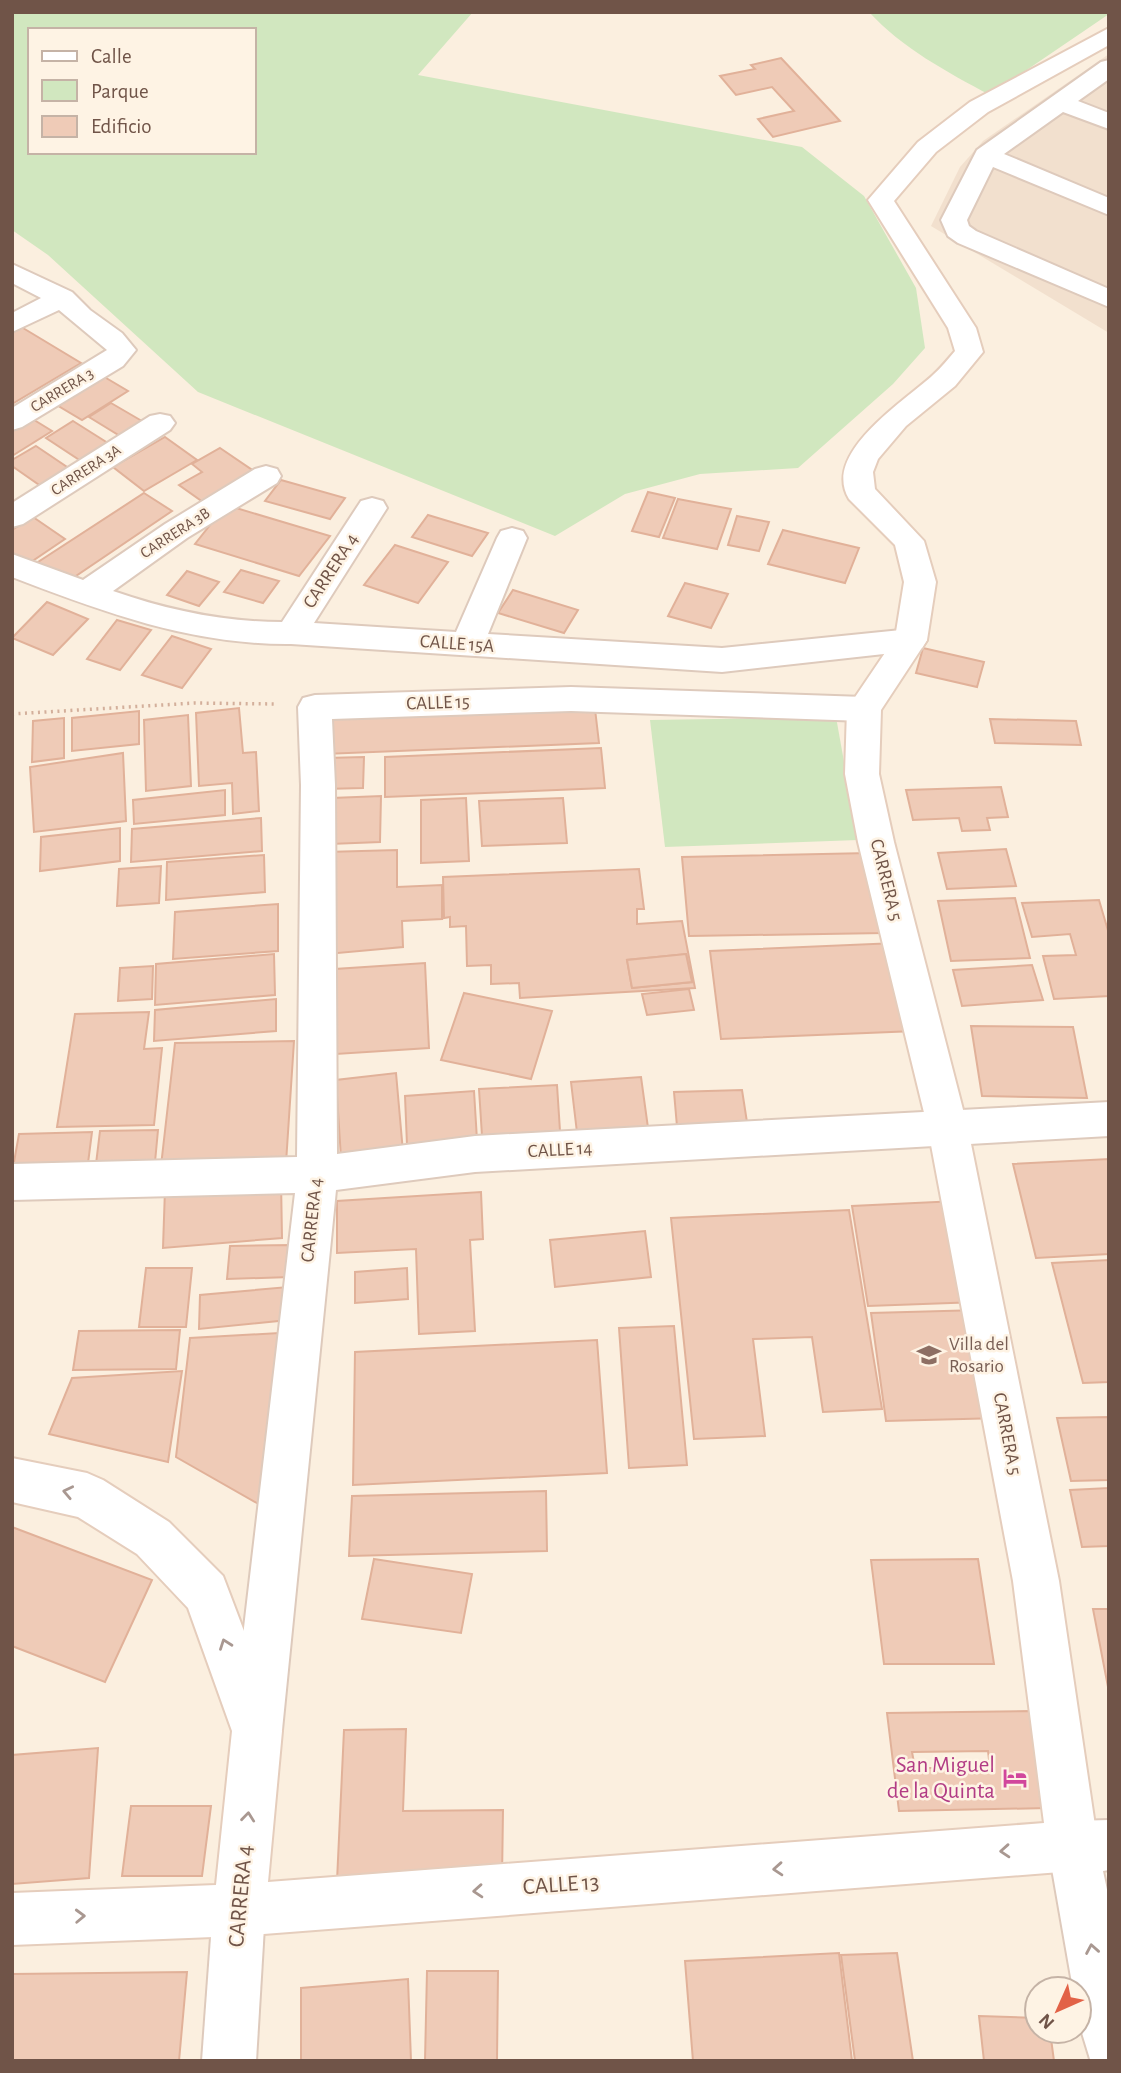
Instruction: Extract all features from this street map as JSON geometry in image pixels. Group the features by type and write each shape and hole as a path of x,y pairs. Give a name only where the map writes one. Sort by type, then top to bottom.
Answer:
{"street":[{"path":"864,709 911,640 920,582 909,541 860,492 858,472 864,456 896,420 945,380 969,352 962,328 881,200 927,147 979,107 1105,41"},
{"path":"1109,67 986,155 954,220 957,230 967,237 1109,299"},
{"path":"1061,103 1109,122"},
{"path":"986,155 1109,207"},
{"path":"12,272 62,298"},
{"path":"12,324 62,298"},
{"name":"CARRERA 3","path":"12,421 113,360 122,350 62,298"},
{"name":"CARRERA 3A","path":"12,517 160,423"},
{"name":"CARRERA 3B","path":"86,594 176,531 266,476"},
{"name":"CARRERA 4","path":"291,634 372,508"},
{"path":"467,645 512,538"},
{"name":"CALLE 15A","path":"12,565 86,594 189,626 254,636 291,634 722,660 911,640"},
{"name":"CALLE 15","path":"315,707 572,699 864,709"},
{"name":"CARRERA 4","path":"229,2061 239,1910 317,1174 318,785 315,707"},
{"name":"CARRERA 5","path":"864,709 862,774 879,856 948,1129 1036,1581 1091,1845 1109,2040"},
{"name":"CALLE 14","path":"12,1182 317,1174 475,1154 1109,1119"},
{"name":"CARRERA 4","path":"12,1480 87,1496 153,1538 206,1593 257,1731"},
{"name":"CALLE 13","path":"12,1919 239,1910 1091,1845"}],"path":[{"path":"12,714 195,703 261,703 315,707"}],"shaded area":[{"path":"1109,54 1109,333 931,226 960,167 983,141"}],"green space":[{"path":"12,12 473,12 418,75 802,147 864,196 916,288 925,348 893,384 798,468 700,474 625,494 555,536 198,392 48,255 12,230"},
{"path":"869,12 1109,14 990,95 910,48"},
{"path":"836,717 858,840 665,847 650,720"}],"building":[{"path":"781,58 840,121 773,137 758,119 794,111 772,87 736,95 720,76 755,69 751,65"},
{"path":"18,325 81,363 12,404 12,328"},
{"path":"96,372 128,391 82,420 50,401"},
{"path":"111,403 147,424 125,439 89,417"},
{"path":"26,415 52,431 12,456 12,423"},
{"path":"73,421 111,445 84,463 46,438"},
{"path":"165,437 197,460 144,491 113,467"},
{"path":"36,446 73,471 45,489 12,466 12,460"},
{"path":"220,448 261,476 210,507 179,485 202,472 192,464"},
{"path":"281,480 345,498 330,519 265,501"},
{"path":"648,492 675,498 659,537 632,531"},
{"path":"144,493 172,511 64,584 35,564"},
{"path":"678,499 731,509 717,549 663,538"},
{"path":"226,505 330,536 299,576 195,544"},
{"path":"428,515 488,533 472,556 412,537"},
{"path":"737,516 769,522 759,551 728,545"},
{"path":"33,517 65,539 28,564 12,553 12,530"},
{"path":"783,530 859,548 845,583 768,564"},
{"path":"395,545 448,562 418,603 364,585"},
{"path":"241,570 279,581 263,603 224,592"},
{"path":"187,571 219,582 199,606 167,595"},
{"path":"685,583 728,594 711,628 668,616"},
{"path":"513,590 578,610 564,633 498,613"},
{"path":"47,602 88,619 53,655 12,638"},
{"path":"117,620 151,630 120,670 87,659"},
{"path":"172,636 211,649 182,688 142,675"},
{"path":"923,648 984,662 977,687 916,673"},
{"path":"239,708 243,753 256,752 259,811 233,814 232,783 199,786 196,713"},
{"path":"595,709 599,743 324,754 325,719"},
{"path":"139,711 139,744 72,751 72,718"},
{"path":"188,715 191,786 146,791 144,720"},
{"path":"64,718 64,758 32,762 33,721"},
{"path":"990,719 1076,721 1081,745 995,743"},
{"path":"601,748 605,788 385,797 385,757"},
{"path":"123,753 126,821 34,832 30,767"},
{"path":"364,757 363,788 324,789 326,758"},
{"path":"1001,787 1008,817 987,818 990,830 962,831 959,818 913,820 906,790"},
{"path":"225,790 225,815 134,824 133,800"},
{"path":"381,796 380,842 330,844 332,798"},
{"path":"466,798 469,861 421,863 421,800"},
{"path":"563,798 567,843 482,846 479,801"},
{"path":"261,818 262,851 131,862 132,829"},
{"path":"120,828 120,861 40,871 41,837"},
{"path":"1006,849 1016,886 947,889 938,853"},
{"path":"397,850 397,887 442,885 442,919 402,921 403,947 327,954 326,852"},
{"path":"870,853 884,933 689,936 682,857"},
{"path":"264,855 265,892 166,900 167,862"},
{"path":"161,866 159,903 117,906 119,869"},
{"path":"639,869 644,909 637,909 637,924 682,921 695,988 520,998 519,983 491,984 491,965 467,966 466,926 450,927 450,917 444,918 443,877","holes":["686,954 692,982 632,988 627,960"]},
{"path":"1015,898 1030,958 951,961 938,901"},
{"path":"1099,900 1109,934 1109,996 1054,999 1043,956 1076,955 1070,934 1032,937 1022,903"},
{"path":"278,904 278,951 173,959 175,912"},
{"path":"896,943 915,1031 721,1039 710,951"},
{"path":"274,954 275,995 155,1005 156,964"},
{"path":"686,954 692,982 632,988 627,960"},
{"path":"425,963 429,1048 336,1054 335,969"},
{"path":"1032,965 1043,1000 962,1006 953,970"},
{"path":"153,966 152,999 118,1001 120,968"},
{"path":"689,989 694,1010 647,1015 642,994"},
{"path":"464,993 552,1011 531,1079 441,1060"},
{"path":"276,999 276,1031 154,1041 155,1010"},
{"path":"149,1012 144,1049 162,1048 154,1125 57,1127 75,1014"},
{"path":"971,1026 1073,1027 1087,1098 982,1096"},
{"path":"294,1041 286,1163 161,1166 175,1043"},
{"path":"396,1073 403,1152 341,1158 336,1080"},
{"path":"641,1077 649,1135 578,1141 571,1082"},
{"path":"557,1085 560,1131 482,1136 479,1089"},
{"path":"742,1090 749,1135 678,1138 674,1092"},
{"path":"474,1091 477,1140 407,1145 405,1096"},
{"path":"158,1130 155,1162 96,1164 100,1131"},
{"path":"92,1132 87,1171 12,1173 19,1134"},
{"path":"1109,1159 1109,1254 1036,1258 1013,1164"},
{"path":"281,1180 282,1238 163,1248 165,1189"},
{"path":"481,1192 483,1239 470,1240 475,1331 419,1334 416,1249 337,1253 337,1201"},
{"path":"957,1201 978,1302 868,1306 852,1206"},
{"path":"849,1210 882,1409 823,1412 812,1337 753,1339 765,1436 694,1439 671,1218"},
{"path":"645,1231 651,1277 555,1287 550,1240"},
{"path":"292,1245 290,1277 227,1279 230,1246"},
{"path":"1109,1260 1109,1382 1083,1383 1052,1263"},
{"path":"146,1268 192,1268 186,1327 139,1327"},
{"path":"407,1268 408,1299 355,1303 355,1272"},
{"path":"288,1287 288,1320 199,1329 200,1295"},
{"path":"980,1310 1001,1418 886,1421 871,1313"},
{"path":"674,1326 687,1465 629,1468 619,1328"},
{"path":"180,1330 176,1369 73,1370 79,1331"},
{"path":"279,1333 276,1514 176,1457 190,1338"},
{"path":"597,1340 607,1473 353,1485 355,1352"},
{"path":"182,1371 168,1462 49,1434 72,1378"},
{"path":"1109,1417 1109,1480 1071,1481 1057,1418"},
{"path":"1109,1488 1109,1546 1082,1547 1070,1490"},
{"path":"546,1491 547,1551 349,1556 352,1496"},
{"path":"12,1527 152,1580 105,1682 12,1646"},
{"path":"374,1559 472,1574 461,1633 362,1619"},
{"path":"978,1559 994,1664 884,1664 871,1560"},
{"path":"1093,1609 1109,1609 1109,1692"},
{"path":"1031,1711 1048,1808 899,1811 887,1713","holes":["988,1751 990,1768 915,1768 912,1752"]},
{"path":"406,1729 403,1811 503,1810 502,1879 337,1881 344,1730"},
{"path":"98,1748 89,1878 12,1884 12,1755"},
{"path":"131,1806 211,1806 202,1876 122,1876"},
{"path":"839,1953 852,2061 693,2061 685,1961"},
{"path":"897,1953 913,2061 855,2061 841,1955"},
{"path":"427,1971 498,1971 497,2061 425,2061"},
{"path":"187,1972 179,2061 12,2061 12,1974"},
{"path":"408,1979 411,2061 301,2061 301,1988"},
{"path":"979,2016 1023,2018 1023,2045 1052,2045 1054,2061 984,2061"}],"place":[{"name":"Villa del Rosario","path":"929,1355"},
{"name":"San Miguel de la Quinta","path":"1015,1778"}]}
